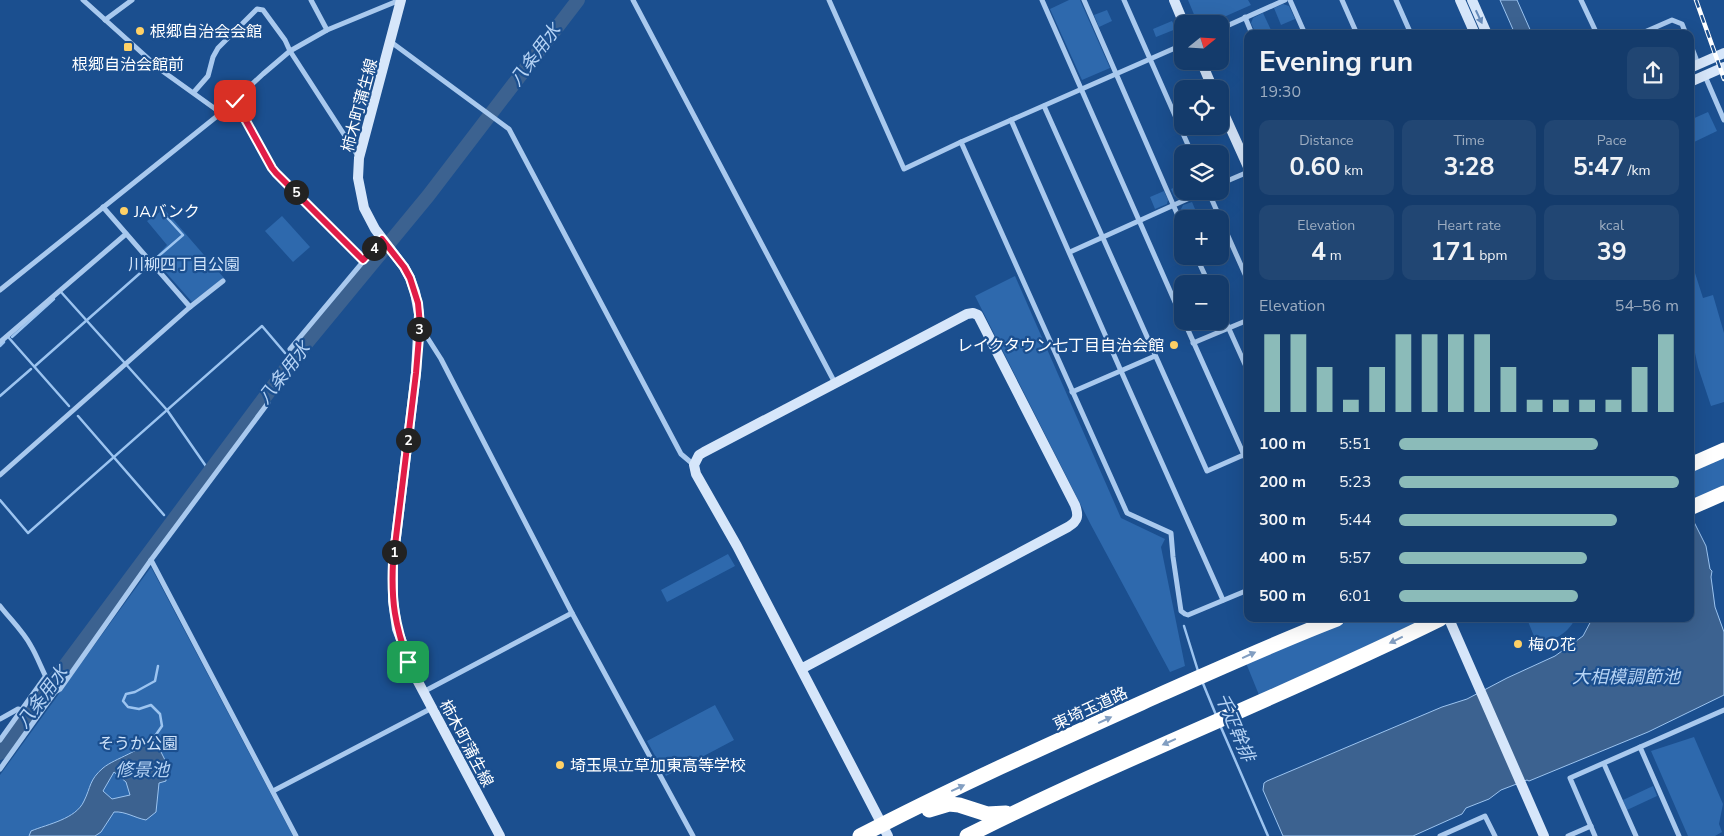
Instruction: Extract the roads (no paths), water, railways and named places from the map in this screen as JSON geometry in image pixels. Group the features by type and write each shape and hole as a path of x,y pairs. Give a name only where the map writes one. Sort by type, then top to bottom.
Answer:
{"highway":[{"path":"1694,463 1724,450"},
{"path":"1694,506 1718,496"},
{"name":"東埼玉道路","path":"860,836 885,830 1032,753 1201,677 1330,622"},
{"path":"967,836 1024,808 1375,651 1434,622"},
{"path":"885,830 936,807 949,804 959,805 987,814 1005,813 1024,808"}],"street":[{"path":"84,0 162,70 221,113"},
{"path":"105,20 132,0"},
{"path":"311,0 327,30"},
{"path":"0,290 221,113 290,51 327,30 401,0"},
{"name":"柿木町蒲生線","path":"401,0 359,158 358,178 364,208 383,240 404,267 415,292 420,325 393,562 392,585 397,629 408,662 500,836"},
{"path":"633,0 836,383"},
{"path":"829,0 904,169 1174,48"},
{"path":"1042,0 1174,300"},
{"path":"1084,0 1175,210"},
{"path":"1124,0 1188,145"},
{"path":"1174,0 1180,15"},
{"path":"1229,24 1285,0"},
{"path":"1290,0 1303,30"},
{"path":"1342,0 1355,30"},
{"path":"1396,0 1409,30"},
{"path":"1460,0 1473,30"},
{"path":"1472,0 1485,30"},
{"path":"1581,0 1595,30"},
{"path":"194,92 208,76 213,57 218,48 257,9 262,10 285,40 290,51 359,158"},
{"path":"1246,17 1251,30"},
{"path":"1649,30 1672,20 1682,24 1684,30"},
{"path":"391,42 509,129 681,454 694,465 696,474 723,520 885,830"},
{"path":"1694,66 1724,53"},
{"path":"1694,80 1724,67"},
{"path":"1705,76 1724,120"},
{"path":"235,101 272,168 363,260"},
{"path":"1044,106 1207,471 1244,455"},
{"path":"1012,120 1223,600"},
{"path":"1229,125 1244,158"},
{"path":"961,142 1127,513 1171,533 1182,610 1188,615 1244,592"},
{"path":"1229,180 1244,174"},
{"path":"1070,252 1184,200"},
{"path":"1212,200 1244,272"},
{"path":"103,208 190,307"},
{"path":"0,342 126,234"},
{"path":"290,349 363,260 383,240"},
{"path":"0,475 190,307 223,281"},
{"path":"694,465 699,455 704,452 967,314 973,313 978,315 1075,505 1078,517 1068,527 801,669"},
{"path":"1229,328 1244,322"},
{"path":"420,325 441,359 572,613 693,836"},
{"path":"1187,330 1244,450"},
{"path":"1193,343 1223,330"},
{"path":"1229,330 1244,362"},
{"path":"1072,392 1155,356"},
{"path":"0,769 54,690 60,689 151,560 268,403"},
{"path":"151,560 296,836"},
{"path":"1,609 16,624 32,647 54,690"},
{"path":"423,692 572,613"},
{"path":"1450,622 1544,836"},
{"path":"0,740 47,679"},
{"path":"273,791 432,708"},
{"path":"0,719 18,709 22,710"},
{"path":"1595,836 1570,778 1724,710"},
{"path":"1640,747 1679,836"},
{"path":"1604,764 1636,836"},
{"path":"1440,836 1453,833 1486,816 1495,836"},
{"path":"1568,836 1591,826"}],"water":[{"path":"1500,0 1517,0 1530,30 1513,30"},
{"name":"大相模調節池","path":"1694,522 1706,546 1712,571 1715,607 1724,632 1724,695 1648,732 1529,781 1527,780 1501,790 1489,799 1466,808 1462,814 1413,836 1283,836 1263,790 1264,783 1267,781 1442,707 1467,699 1555,656 1583,636 1590,622 1694,622"},
{"name":"修景池","path":"148,739 155,740 166,762 166,781 159,783 156,812 146,820 114,812 101,832 95,836 29,836 31,831 68,817 75,812 84,801 98,772 108,764 135,751","holes":["114,772 126,782 130,795 112,799 103,791"]}],"waterway":[{"name":"八条用水","path":"0,753 291,362 428,196 578,0"},
{"path":"154,260 183,235 161,211"},
{"path":"35,366 147,267"},
{"path":"61,292 167,410 210,472"},
{"path":"12,337 54,299"},
{"path":"0,500 28,533 262,326 285,353"},
{"path":"9,338 69,406"},
{"path":"0,346 4,342"},
{"name":"八条用水","path":"288,357 291,362"},
{"path":"0,396 31,369"},
{"path":"78,416 164,515"},
{"name":"千疋幹排","path":"1184,626 1198,671"},
{"path":"153,739 162,726 160,714 151,705 139,709 128,707 123,701 126,694 135,692 155,681 158,666"},
{"name":"千疋幹排","path":"1202,681 1216,715"},
{"name":"千疋幹排","path":"1220,725 1268,836"}],"railway":[{"path":"1696,0 1724,79"}],"place":[{"name":"根郷自治会会館","path":"140,31"},
{"name":"根郷自治会館前","path":"128,47"},
{"name":"JAバンク","path":"124,211"},
{"name":"レイクタウン七丁目自治会館","path":"1174,345"},
{"name":"梅の花","path":"1518,644"},
{"name":"埼玉県立草加東高等学校","path":"560,765"}],"park label":[{"name":"川柳四丁目公園","path":"184,264"},
{"name":"そうか公園","path":"138,743"}]}
